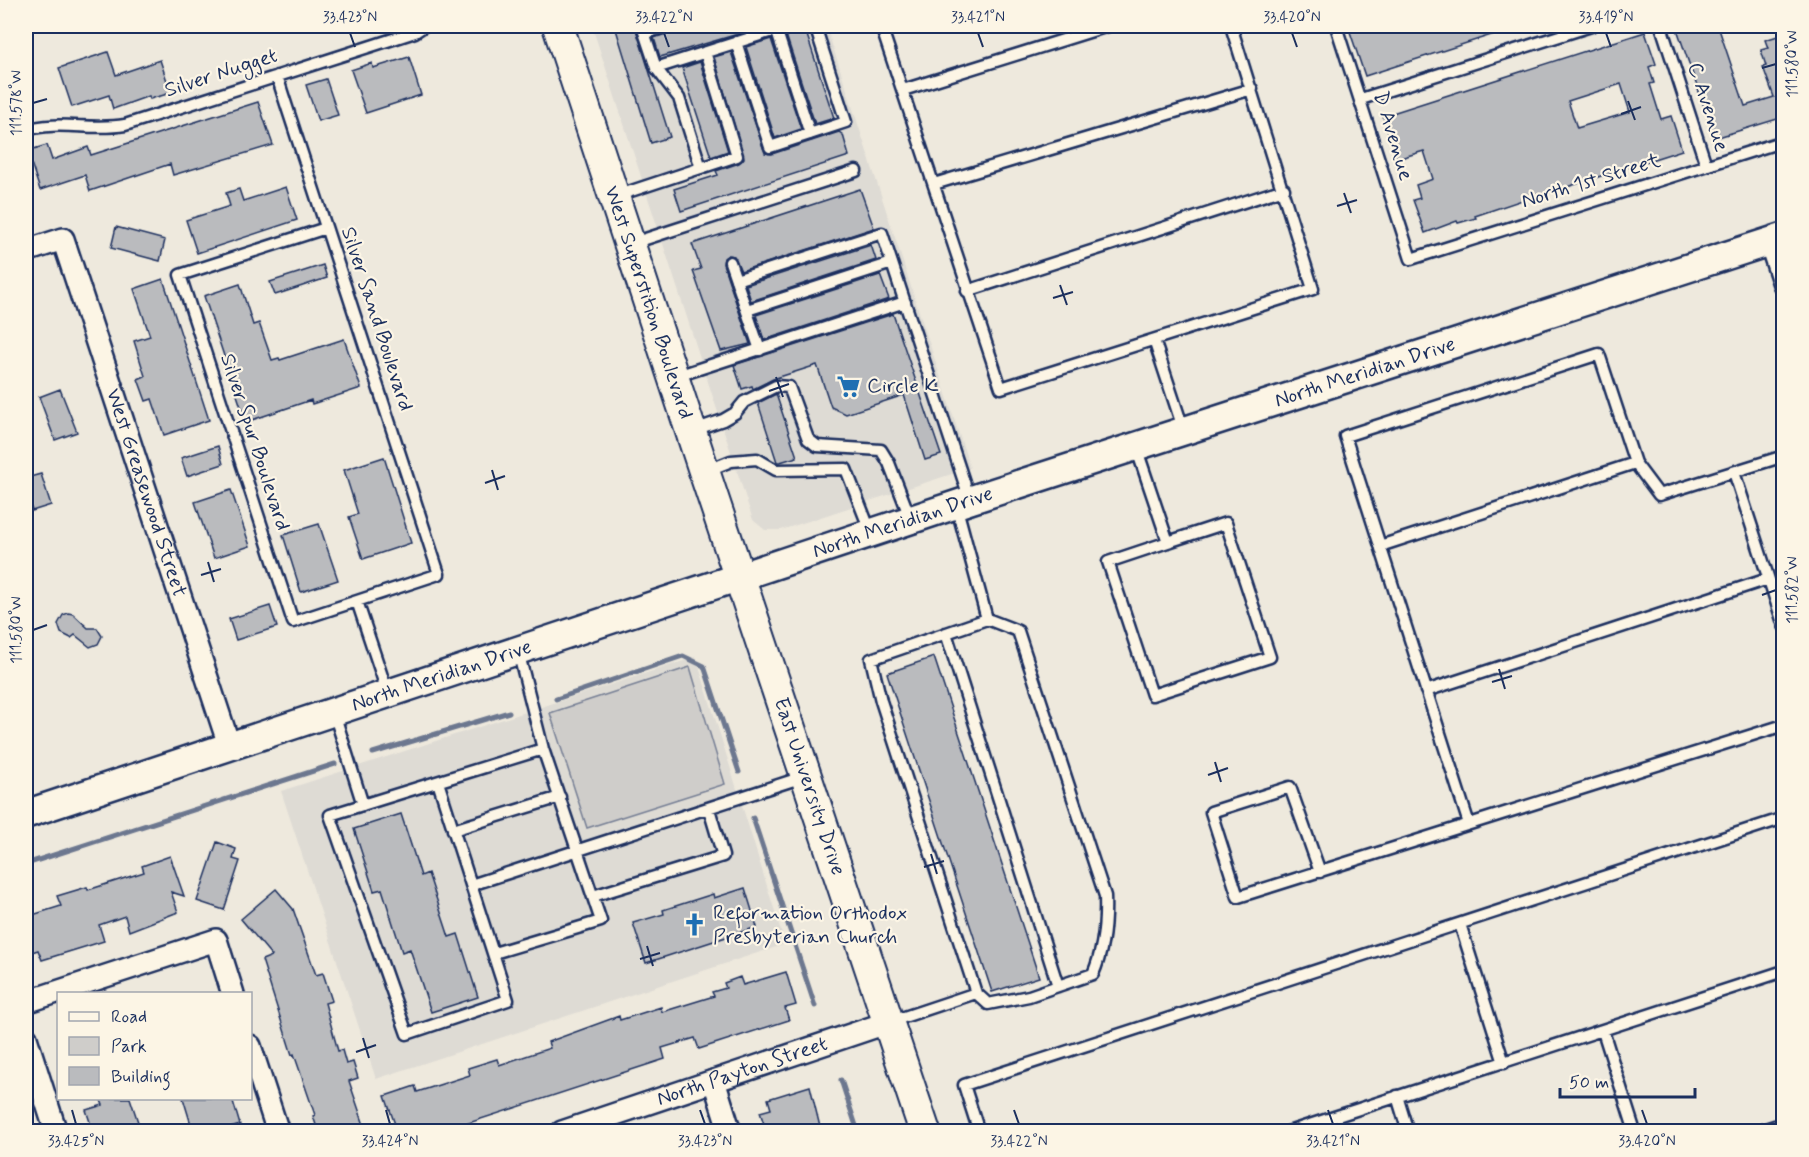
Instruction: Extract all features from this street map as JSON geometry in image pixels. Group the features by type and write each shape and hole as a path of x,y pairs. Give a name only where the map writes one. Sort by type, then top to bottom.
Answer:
{"main road":[{"name":"West Superstition Boulevard","path":"558,26 740,578"},
{"name":"East University Drive","path":"740,578 925,1131"}],"street":[{"name":"West Greasewood Street","path":"26,251 63,239 230,748"},
{"name":"North Meridian Drive","path":"26,814 871,533 1777,239"},
{"path":"1777,239 1784,284"},
{"path":"26,1002 216,940 233,992"},
{"name":"North Payton Street","path":"562,1131 889,1022"},
{"path":"26,1038 56,1131"},
{"path":"252,1052 278,1131"},
{"path":"714,1081 730,1131"}],"lane":[{"name":"Silver Nugget","path":"26,130 46,125 94,128 125,125 415,32 424,26"},
{"path":"670,26 644,29 656,68 679,98 701,168"},
{"path":"656,68 788,26"},
{"path":"736,42 770,147 846,122 815,26"},
{"path":"881,26 1001,388 1313,289 1284,189 1231,26"},
{"path":"903,90 1108,26"},
{"name":"D Avenue","path":"1336,26 1411,259"},
{"path":"1361,99 1591,26"},
{"name":"C Avenue","path":"1661,26 1706,165"},
{"path":"776,29 810,134"},
{"path":"614,196 737,156 705,52"},
{"name":"Silver Sand Boulevard","path":"277,76 440,574 357,601"},
{"path":"934,184 1252,89"},
{"name":"North 1st Street","path":"1411,259 1784,141"},
{"path":"630,244 856,171"},
{"path":"967,291 1284,189"},
{"name":"Silver Spur Boulevard","path":"326,228 180,275 293,622 357,601"},
{"path":"736,280 882,233 905,302 963,503 987,618"},
{"path":"730,262 760,350"},
{"path":"747,310 892,263"},
{"path":"673,378 905,302"},
{"path":"1154,340 1184,431"},
{"path":"1469,824 1345,436 1599,354 1635,463 1659,495 1784,456"},
{"path":"691,431 723,420 735,413 744,402 776,386 789,387 808,439 817,446 881,450 889,463 912,520"},
{"path":"1136,447 1167,542"},
{"path":"704,471 731,461 758,459 776,470 846,469 871,533"},
{"path":"1380,546 1635,463"},
{"path":"1734,472 1784,626"},
{"path":"1226,523 1270,657 1152,695 1108,562 1167,542 1226,523"},
{"path":"1426,691 1768,579"},
{"path":"357,601 388,695"},
{"path":"987,618 1018,631 1105,896 1106,916 1101,955 1093,974 1029,996 988,1004 976,993 881,701 871,659 987,618"},
{"path":"946,633 1058,986"},
{"path":"494,953 601,921 543,749 518,651"},
{"path":"334,713 363,805"},
{"path":"1320,872 1290,787 1211,812 1238,897 1320,872 1784,725"},
{"path":"438,782 508,1000 407,1034 330,815 543,749"},
{"path":"471,885 579,852 806,776"},
{"path":"453,830 560,797"},
{"path":"593,896 723,856 709,809"},
{"path":"979,1131 964,1085 1784,818"},
{"path":"1460,924 1504,1063"},
{"path":"1288,1131 1784,971"},
{"path":"889,1022 976,993"},
{"path":"1603,1031 1635,1131"},
{"path":"1397,1096 1408,1131"},
{"path":"1756,1131 1784,1123"}],"shaded area":[{"path":"592,26 826,26 970,468 781,530 765,530 753,520"},
{"path":"696,657 785,944 376,1079 281,791"}],"green space":[{"path":"690,667 725,784 587,828 550,713"}],"building":[{"path":"615,26 635,26 670,137 651,143"},
{"path":"705,26 765,26 660,57 654,38 676,30 677,34"},
{"path":"795,26 804,26 834,118 815,124 786,35 793,31"},
{"path":"1348,26 1510,26 1510,29 1365,76"},
{"path":"1676,26 1718,26 1745,106 1774,97 1763,67 1766,66 1761,50 1768,48 1765,40 1784,34 1784,117 1715,138"},
{"path":"1645,32 1656,64 1649,67 1654,83 1650,84 1661,119 1671,116 1682,150 1536,197 1532,202 1528,198 1475,216 1476,218 1458,223 1457,221 1425,233 1413,200 1420,198 1416,185 1433,179 1424,151 1397,159 1383,116","holes":["1621,84 1630,112 1577,128 1568,101"]},
{"path":"771,39 801,129 775,138 746,47"},
{"path":"108,52 116,75 160,60 171,93 150,99 149,96 113,109 109,95 72,107 59,68"},
{"path":"731,52 765,153 772,154 839,132 843,135 849,156 681,211 674,189 718,175 716,171 739,163 744,158 714,57"},
{"path":"409,57 421,95 366,113 351,70 372,63 373,68"},
{"path":"700,62 728,151 711,157 682,68"},
{"path":"326,79 338,115 318,121 306,85"},
{"path":"258,102 273,145 173,175 170,164 90,191 85,175 40,190 27,151 47,145 52,160 88,147 91,155"},
{"path":"286,187 297,220 197,253 186,220 230,206 226,193 239,189 243,201"},
{"path":"860,189 874,228 741,271 734,256 728,255 724,258 723,264 750,344 721,351 693,271 701,269 692,244"},
{"path":"116,227 165,240 160,261 111,248"},
{"path":"871,245 876,260 751,301 746,285"},
{"path":"323,265 327,278 275,295 270,282"},
{"path":"880,275 889,299 764,340 756,315"},
{"path":"163,279 209,420 164,435 152,399 146,401 138,379 145,376 134,341 150,336 134,289"},
{"path":"240,284 253,325 259,323 272,360 279,358 280,360 344,339 361,388 312,404 311,400 246,422 204,296"},
{"path":"893,314 941,455 925,460 904,395 846,414 831,407 817,365 773,379 753,389 752,386 742,389 734,365"},
{"path":"60,389 77,432 55,440 39,397"},
{"path":"776,394 797,457 780,462 777,462 758,403"},
{"path":"218,446 223,464 187,476 181,458"},
{"path":"384,457 411,543 363,559 349,517 358,514 344,470"},
{"path":"41,474 51,505 32,511 26,489 26,478"},
{"path":"231,490 250,546 214,558 195,502"},
{"path":"319,524 338,580 301,592 283,535"},
{"path":"270,606 277,627 236,640 229,619"},
{"path":"73,614 88,628 97,628 102,636 98,644 90,647 75,635 71,638 61,633 58,624 63,615"},
{"path":"934,657 1039,977 992,992 887,673"},
{"path":"401,814 421,876 428,873 449,937 458,934 478,997 431,1012 410,949 402,952 382,889 374,891 354,829"},
{"path":"217,842 236,849 233,859 240,861 224,910 197,901"},
{"path":"170,856 184,896 171,892 178,912 129,931 125,916 99,925 104,941 42,960 38,950 26,954 26,917 61,906 57,896 87,887 88,890 144,872 142,866"},
{"name":"Reformation Orthodox Presbyterian Church","path":"745,888 757,927 646,963 633,923 664,914 663,910 713,894 714,898"},
{"path":"276,889 293,909 316,975 323,973 332,1001 325,1003 338,1051 342,1050 346,1064 353,1062 358,1078 349,1081 366,1131 318,1131 313,1116 315,1115 294,1054 292,1055 262,960 272,956 241,919"},
{"path":"786,972 796,1005 785,1008 789,1020 699,1049 695,1038 662,1048 665,1059 444,1131 410,1131 408,1126 397,1130 385,1096 415,1086 417,1092 470,1075 468,1068 497,1059 499,1065 550,1048 548,1042 619,1016 620,1020 661,1007 662,1012 714,996 712,992 726,988 724,983 740,977 743,985"},
{"path":"810,1086 821,1131 784,1131 782,1125 766,1130 760,1112 771,1109 768,1099"},
{"path":"101,1100 131,1100 141,1131 93,1131 86,1110 103,1105"},
{"path":"184,1100 233,1100 240,1125 220,1131 193,1131"}],"waterway":[{"path":"556,699 683,656 704,666 739,772"},
{"path":"373,753 509,712"},
{"path":"26,864 335,764"},
{"path":"753,818 815,1006"},
{"path":"841,1080 858,1132"}],"place":[{"name":"Circle K","path":"849,386"},
{"name":"Reformation Orthodox Presbyterian Church","path":"695,925"}]}
